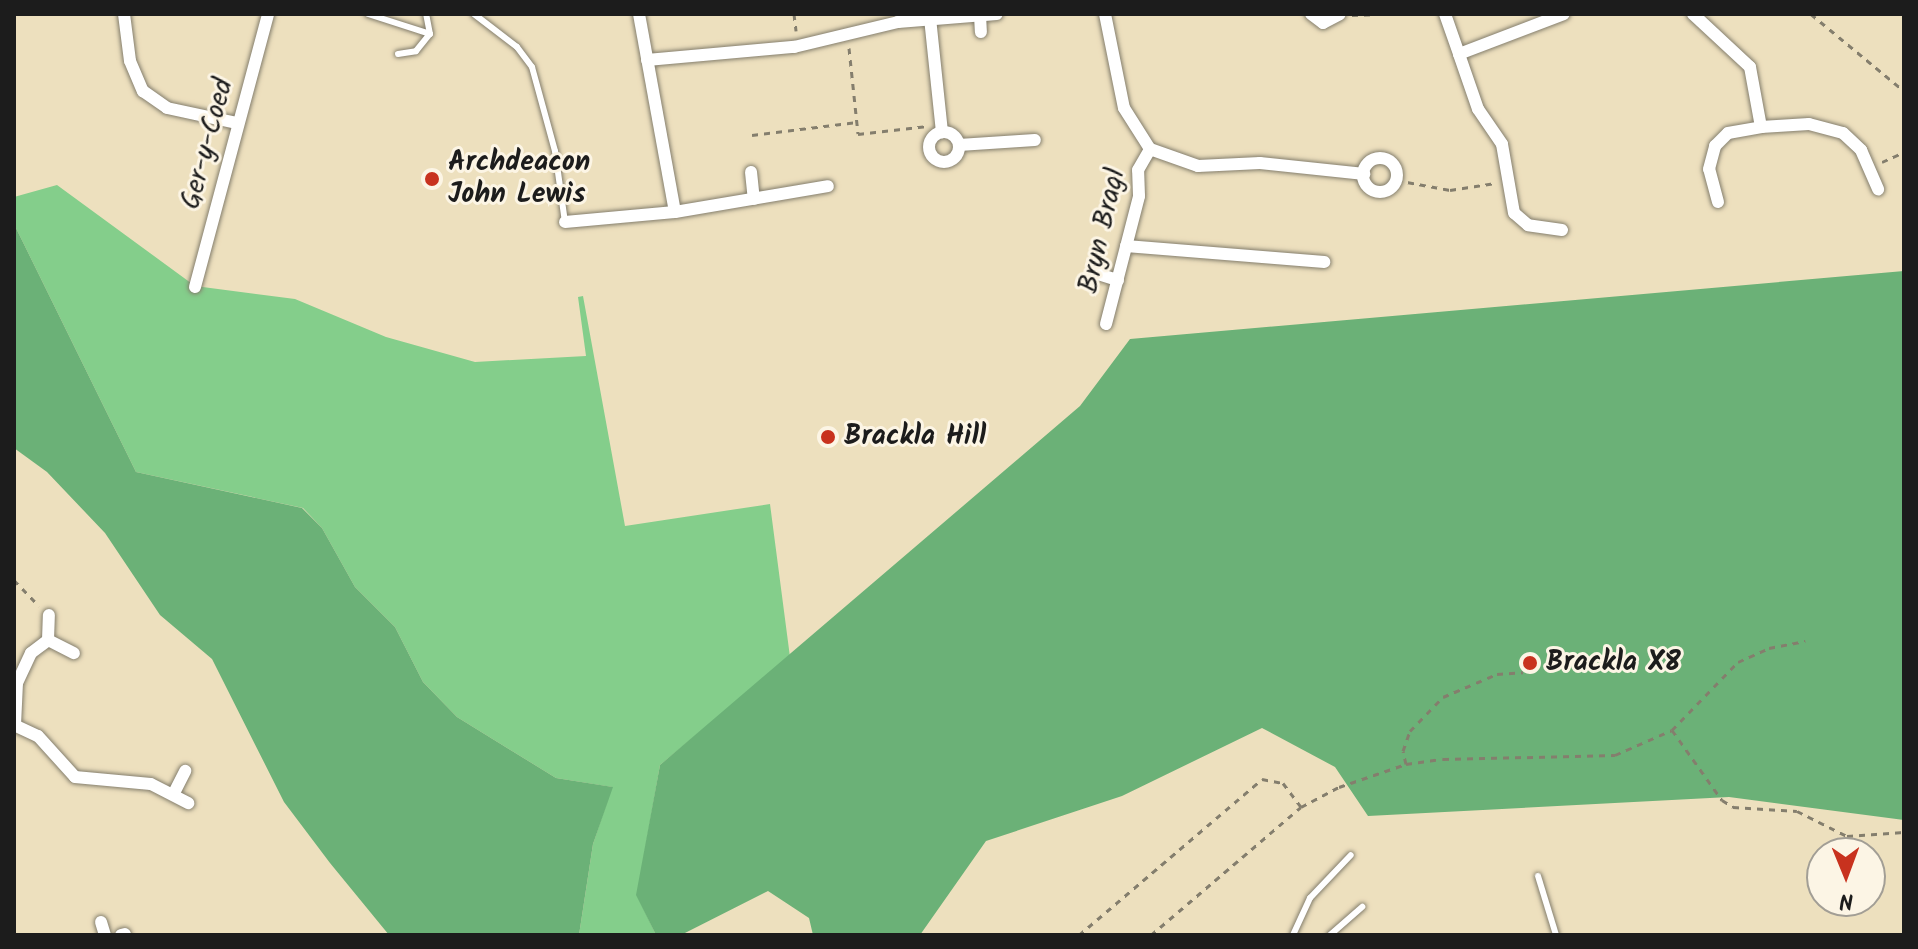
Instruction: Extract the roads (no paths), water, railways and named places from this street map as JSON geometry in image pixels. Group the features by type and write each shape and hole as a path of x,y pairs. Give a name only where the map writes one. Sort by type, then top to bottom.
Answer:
{"street":[{"path":"124,14 130,61 143,91 167,108 237,123"},
{"name":"Ger-y-Coed","path":"195,287 268,14"},
{"path":"639,14 675,212"},
{"path":"647,60 798,47 930,18 997,14"},
{"path":"1105,14 1124,108 1150,149 1198,166 1260,163 1364,174"},
{"path":"1311,14 1323,23 1340,14"},
{"path":"1445,14 1478,109 1502,144 1514,213 1528,225 1562,230"},
{"path":"1459,54 1564,14"},
{"path":"1693,14 1750,67 1761,127"},
{"path":"980,15 981,32"},
{"path":"930,18 942,128 929,144 933,158 953,159 959,145"},
{"path":"1718,202 1709,169 1715,146 1728,133 1761,127 1809,124 1843,133 1861,150 1878,189"},
{"path":"942,128 954,136 959,145"},
{"path":"959,145 1035,140"},
{"name":"Bryn Bragl","path":"1106,324 1139,196 1138,170 1150,149"},
{"path":"1382,158 1393,164 1396,180 1379,192 1367,185 1364,174 1368,163 1382,158"},
{"path":"751,172 754,199"},
{"path":"565,222 675,212 828,186"},
{"path":"1126,246 1324,262"},
{"path":"1098,274 1118,280"},
{"path":"48,640 49,615"},
{"path":"48,640 74,653"},
{"path":"48,640 31,653 20,676 15,725 48,744 75,777 151,784 174,793 188,803"},
{"path":"174,793 185,771"}],"lane":[{"path":"368,14 430,34"},
{"path":"426,14 430,34"},
{"path":"474,14 517,47 532,67 555,151 565,222"},
{"path":"398,54 416,51 430,34"},
{"path":"1293,935 1310,898 1351,855"},
{"path":"1538,876 1556,935"},
{"path":"1330,935 1362,907"}],"place":[{"name":"Archdeacon John Lewis","path":"432,179"},
{"name":"Brackla Hill","path":"828,437"},
{"name":"Brackla X8","path":"1530,663"}]}
